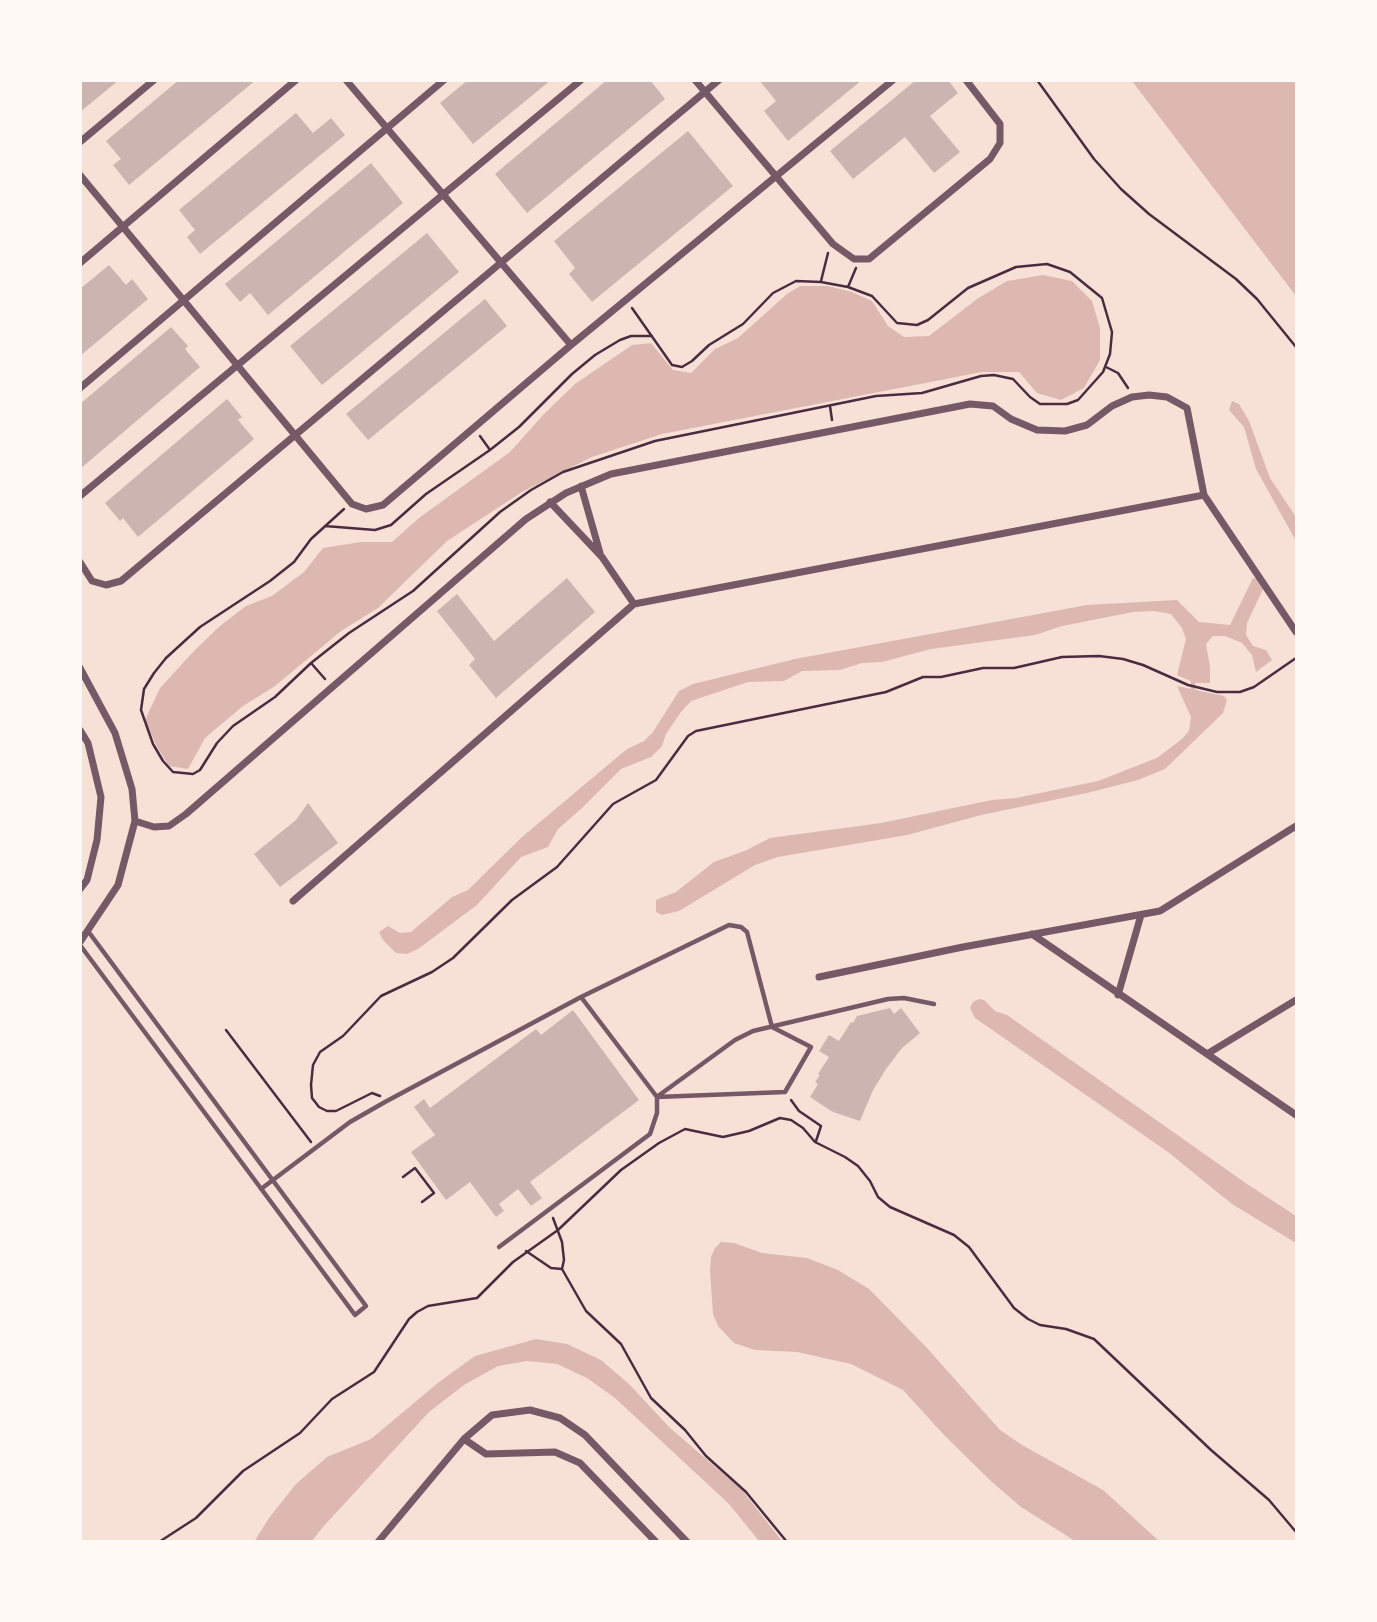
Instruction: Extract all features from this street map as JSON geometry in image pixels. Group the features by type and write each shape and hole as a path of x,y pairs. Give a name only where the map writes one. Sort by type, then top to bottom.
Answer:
{"street":[{"path":"80,142 155,80"},
{"path":"80,263 296,80"},
{"path":"346,80 571,345"},
{"path":"80,388 444,80"},
{"path":"80,496 581,80"},
{"path":"695,80 833,244 854,259 869,259 990,159 1000,143 1000,124 966,80"},
{"path":"80,562 92,580 106,585 121,581 719,80"},
{"path":"80,175 352,504 366,509 383,505 571,345 893,80"},
{"path":"135,821 154,827 169,826 526,519 550,502 581,486 611,474 970,404 993,406 1011,419 1037,430 1065,431 1087,425 1112,406 1132,397 1167,397 1187,408 1204,495 1297,632"},
{"path":"581,486 601,557"},
{"path":"293,901 634,604 1204,495"},
{"path":"550,502 601,557 634,604"},
{"path":"80,668 115,733 132,789 135,821 117,886 80,943"},
{"path":"80,730 88,743 101,797 97,840 86,880 80,889"},
{"path":"819,977 1160,911 1297,826"},
{"path":"1118,995 1141,915"},
{"path":"1032,934 1297,1115"},
{"path":"1207,1054 1297,1000"},
{"path":"378,1542 464,1439 492,1415 530,1410 560,1418 585,1435 687,1542"},
{"path":"464,1439 486,1454 555,1452 580,1462 656,1542"}],"lane":[{"path":"261,1189 350,1122 385,1102 581,998 729,925 741,927 747,932 772,1027 811,1047 785,1092 657,1097"},
{"path":"80,943 355,1315 366,1306 88,931"},
{"path":"499,1247 650,1134 657,1113 657,1097 581,998"},
{"path":"657,1097 734,1040 753,1031 888,999 904,998 934,1004"}],"path":[{"path":"1037,80 1094,159 1121,189 1149,214 1236,279 1257,299 1297,347"},
{"path":"821,282 833,244"},
{"path":"848,287 855,273 854,259"},
{"path":"325,526 383,529 426,494 519,427 595,355 620,340 652,336"},
{"path":"1106,367 1122,376 1132,397"},
{"path":"830,406 834,431"},
{"path":"473,428 490,450"},
{"path":"385,1102 379,1095 372,1093 336,1111 319,1107 312,1098 310,1085 313,1065 320,1052 343,1036 382,996 423,978 453,958 512,900 557,867 613,804 656,780 688,736 696,731 886,692 923,677 941,677 983,668 1014,668 1062,657 1099,656 1123,659 1188,685 1217,692 1241,692 1254,687 1297,659"},
{"path":"311,663 333,687"},
{"path":"226,1030 316,1148"},
{"path":"785,1092 799,1111 821,1126 815,1142"},
{"path":"159,1542 196,1518 243,1471 300,1433 332,1399 374,1372 417,1311 445,1302 477,1298 526,1251 558,1230 621,1170 685,1129 723,1136 736,1135 780,1118 791,1120 803,1128 815,1142 858,1166 878,1197 890,1207 954,1235 969,1247 1014,1308 1028,1319 1040,1325 1066,1329 1094,1339 1211,1450 1269,1500 1297,1532"},
{"path":"650,1134 676,1133"},
{"path":"402,1177 415,1168 434,1193 422,1202"},
{"path":"424,1180 429,1177"},
{"path":"550,1209 558,1230 564,1260 562,1269 586,1311 629,1354 651,1398 685,1430 706,1456 746,1492 787,1542"},
{"path":"526,1251 551,1268 562,1269"}],"shaded area":[{"path":"1132,81 1296,81 1296,296"},
{"path":"1043,275 1072,281 1092,301 1100,328 1100,360 1084,388 1061,400 1037,393 1019,372 982,372 662,434 592,457 522,492 447,541 378,608 341,631 275,686 243,706 205,738 188,769 169,766 157,747 145,720 160,688 220,626 246,606 272,596 304,572 323,548 361,542 392,542 419,518 510,452 575,384 632,345 651,343 673,370 691,373 715,349 738,338 787,294 800,286 828,286 852,292 872,301 888,326 904,337 929,336 977,299 1007,281"},
{"path":"1232,401 1239,404 1249,421 1270,478 1296,517 1296,541 1256,469 1244,427 1229,410"},
{"path":"1253,578 1259,579 1264,587 1247,623 1246,635 1253,646 1266,650 1272,660 1256,672 1252,655 1242,643 1225,636 1213,636 1206,644 1210,683 1195,683 1177,675 1186,639 1182,628 1171,614 1154,611 1133,612 1062,626 1035,635 931,649 840,670 802,671 784,681 748,682 691,701 666,734 662,746 651,757 621,769 558,829 548,847 521,857 477,905 418,949 407,954 396,953 379,932 388,926 400,933 411,932 452,897 468,890 522,837 627,749 644,741 653,732 679,691 693,684 795,659 1087,605 1177,600 1199,622 1230,625"},
{"path":"1177,686 1224,696 1227,700 1223,713 1165,769 1138,780 981,815 907,835 778,857 755,865 679,911 662,915 656,912 656,900 676,892 714,862 770,838 881,823 992,800 1016,798 1098,781 1157,758 1189,731 1191,717"},
{"path":"984,1000 995,1011 1007,1015 1296,1216 1296,1243 1232,1204 1168,1152 975,1018 970,1008 973,1002"},
{"path":"721,1242 734,1243 762,1253 807,1258 838,1270 869,1289 927,1348 1000,1430 1103,1490 1159,1541 1075,1541 1021,1507 992,1482 903,1390 851,1364 797,1352 755,1350 734,1343 718,1326 713,1314 711,1257"},
{"path":"536,1339 567,1344 601,1360 630,1385 669,1427 742,1490 782,1541 759,1541 729,1504 615,1398 587,1378 557,1364 527,1361 498,1366 464,1385 429,1412 312,1541 254,1542 296,1484 327,1457 371,1439 439,1382 475,1356"}],"building":[{"path":"80,80 119,80 80,112"},
{"path":"179,80 256,80 129,185 113,165 121,159 106,141"},
{"path":"468,80 551,80 473,144 440,103"},
{"path":"607,80 650,80 665,99 527,213 495,174"},
{"path":"759,80 862,80 788,141 764,111 776,101"},
{"path":"916,80 948,80 958,93 930,116 960,152 934,173 905,137 853,179 830,151"},
{"path":"296,113 313,133 331,118 345,135 200,254 187,237 195,230 179,210"},
{"path":"688,131 733,186 592,302 569,274 575,268 554,241"},
{"path":"371,163 403,203 268,315 250,293 240,302 225,284"},
{"path":"427,233 459,272 322,385 290,346"},
{"path":"109,265 126,285 132,279 148,299 80,356 80,289"},
{"path":"485,299 507,326 368,440 346,414"},
{"path":"171,327 188,346 185,349 200,367 80,469 80,404"},
{"path":"227,399 242,417 238,420 254,439 138,537 123,518 120,521 105,503"},
{"path":"567,578 595,612 496,698 469,665 475,659 437,611 457,594 494,641"},
{"path":"308,803 338,843 280,887 254,854 296,820"},
{"path":"890,1008 894,1014 901,1008 920,1033 902,1048 886,1069 873,1090 860,1121 833,1112 810,1097 818,1084 815,1082 820,1075 818,1074 829,1057 819,1051 829,1035 839,1041 857,1016"},
{"path":"573,1010 639,1100 530,1182 542,1198 531,1206 518,1189 499,1204 504,1211 496,1217 470,1182 446,1200 411,1152 435,1135 414,1107 424,1099 430,1108 536,1029 541,1035"}],"waterway":[{"path":"1193,682 1193,690"}]}
